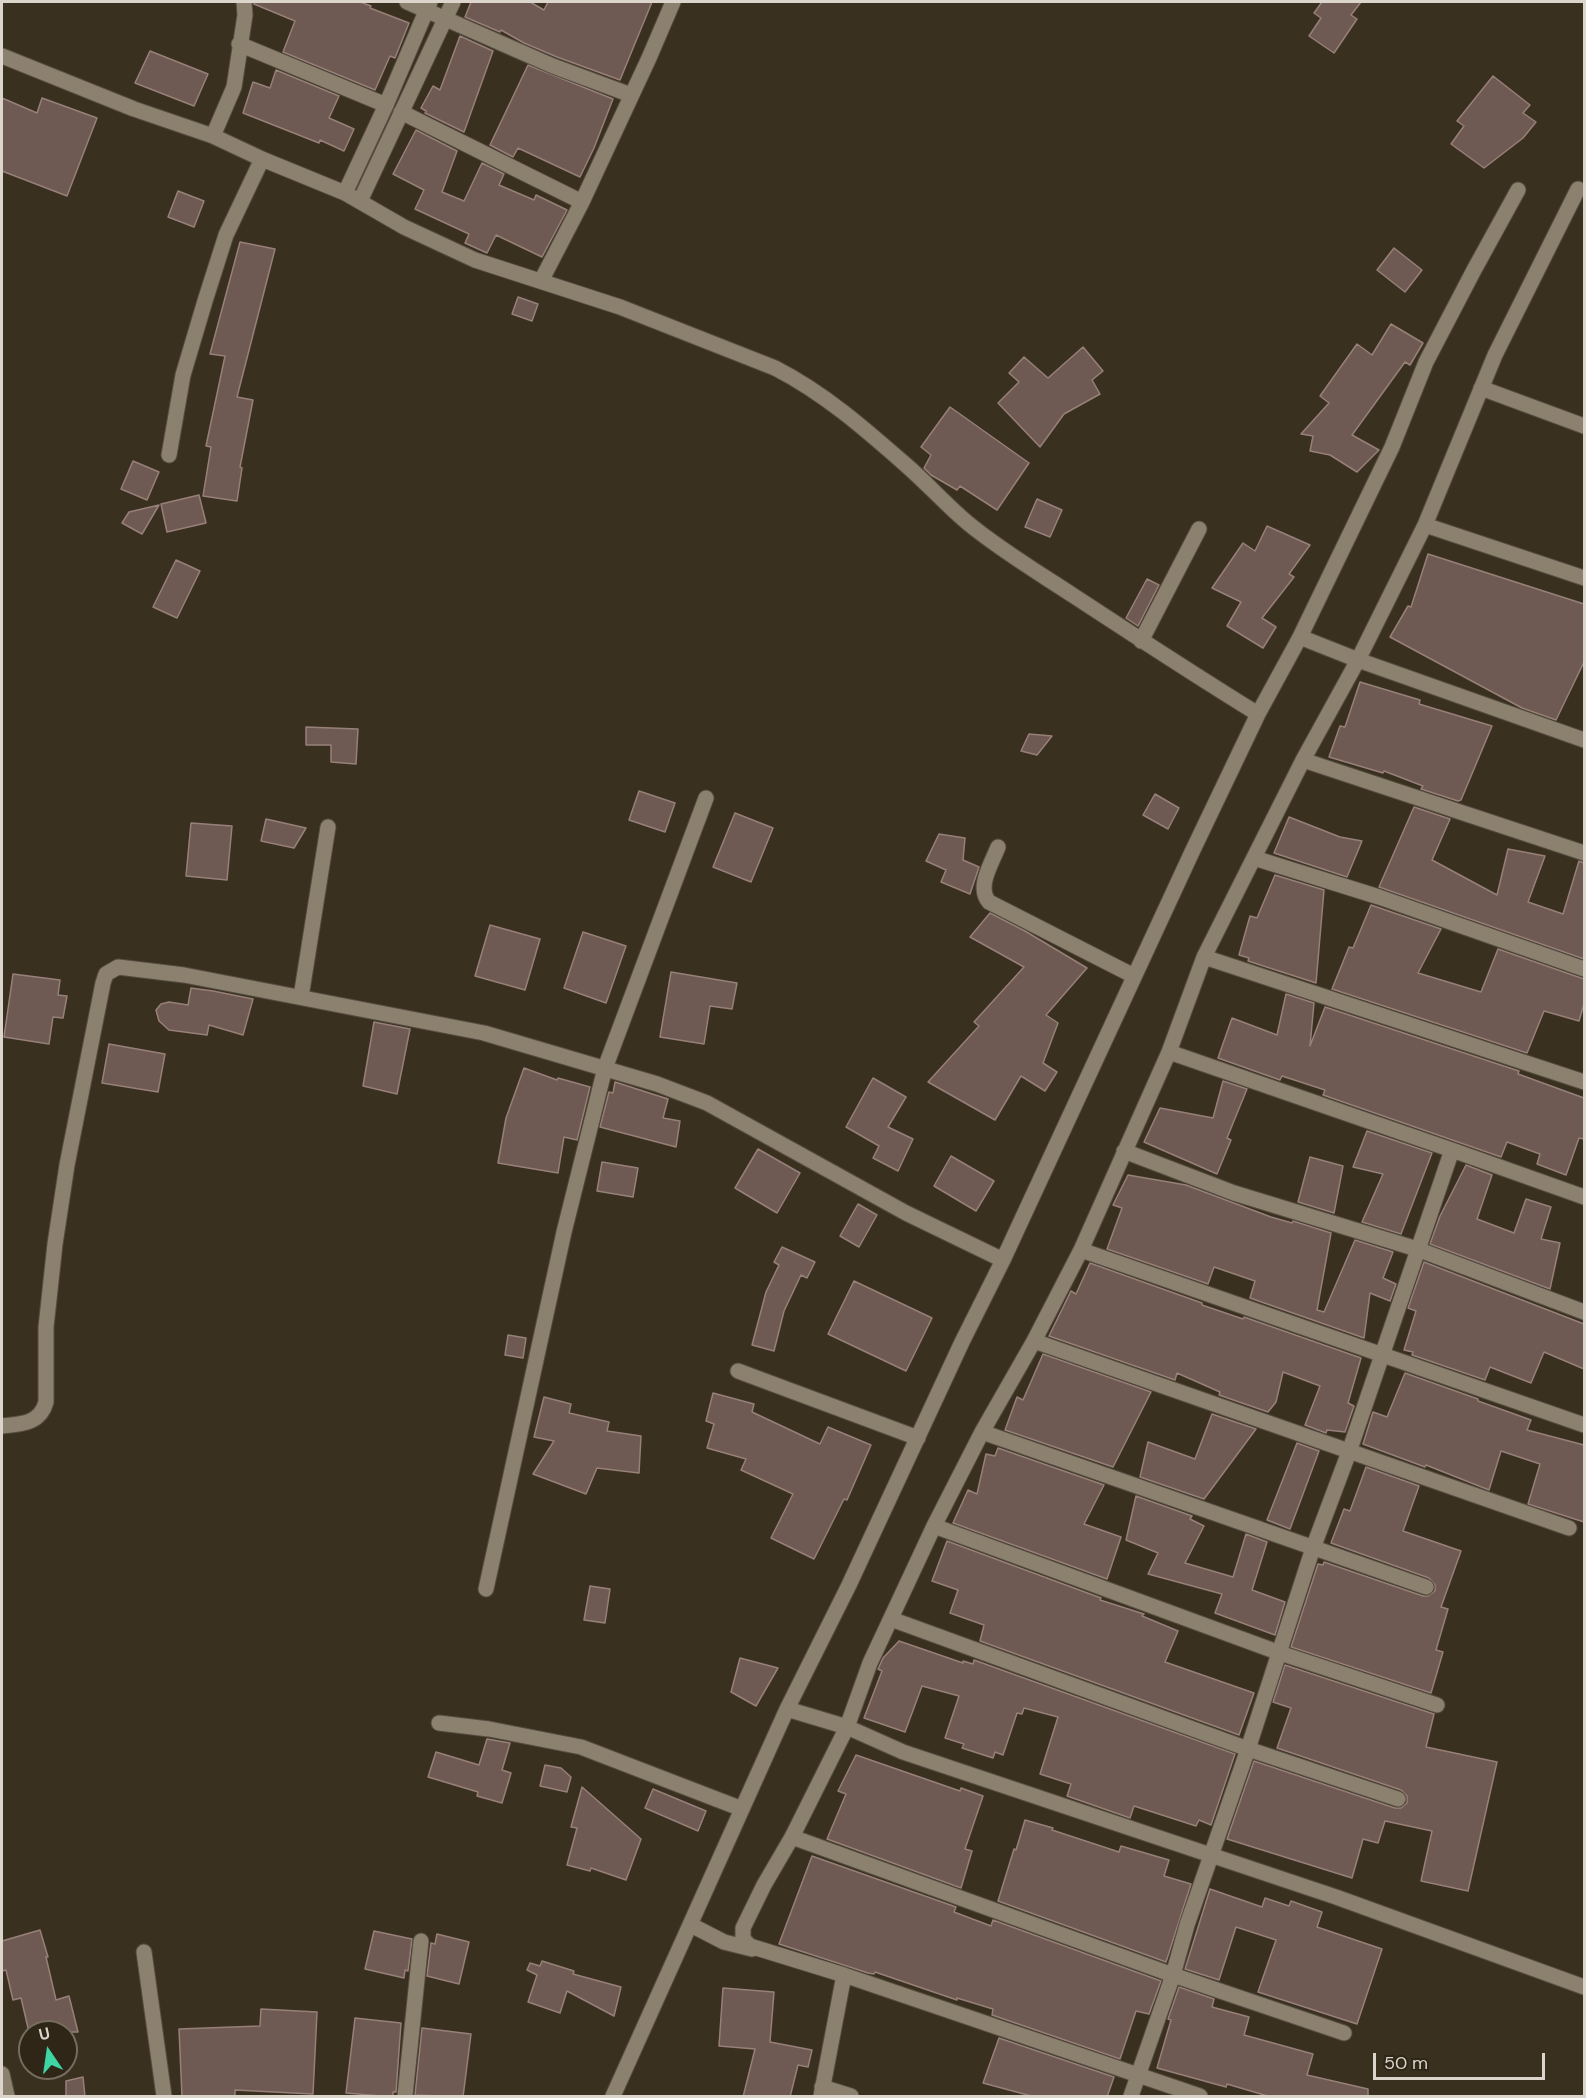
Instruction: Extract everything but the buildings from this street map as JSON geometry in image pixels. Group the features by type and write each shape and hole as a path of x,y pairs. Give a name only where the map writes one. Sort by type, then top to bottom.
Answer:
{"street":[{"path":"213,136 234,87 244,2"},
{"path":"407,2 428,6 446,19 553,66 631,95"},
{"path":"360,201 453,2"},
{"path":"541,281 582,202 650,58 673,2"},
{"path":"345,193 428,6"},
{"path":"239,44 386,105"},
{"path":"2,56 134,109 213,136 345,193 404,227 475,260 620,307 775,368 816,391 907,466 967,523 993,543 1141,641 1258,714"},
{"path":"400,112 582,202"},
{"path":"169,455 183,375 205,301 226,235 262,159"},
{"path":"1200,2097 844,1975 762,1950 744,1942 743,1928 847,1727 870,1663 934,1526 982,1432 1034,1341 1081,1250 1169,1052 1204,957 1303,759 1358,660 1425,525 1495,355 1578,189"},
{"path":"613,2097 742,1809 793,1711 918,1438 1258,714 1304,639 1392,447 1426,362 1518,190"},
{"path":"1481,388 1584,426"},
{"path":"1425,525 1584,578"},
{"path":"1141,641 1199,530"},
{"path":"1304,639 1584,740"},
{"path":"1303,759 1584,853"},
{"path":"486,1589 564,1232 605,1068 706,798"},
{"path":"301,997 328,827"},
{"path":"998,847 983,886 989,902 1134,976"},
{"path":"1254,858 1379,897 1584,969"},
{"path":"1204,957 1584,1082"},
{"path":"2,1426 34,1420 43,1410 46,1402 46,1327 58,1217 102,988 106,974 118,968 184,975 484,1033 605,1068 707,1103 906,1213 1003,1260"},
{"path":"1169,1052 1584,1197"},
{"path":"1131,2097 1313,1548 1349,1452 1452,1150"},
{"path":"1125,1151 1234,1193 1417,1249 1584,1312"},
{"path":"1081,1250 1584,1425"},
{"path":"1034,1341 1569,1528"},
{"path":"738,1371 918,1438"},
{"path":"982,1432 1426,1587"},
{"path":"934,1526 1280,1653 1437,1705"},
{"path":"891,1619 1248,1749 1398,1799"},
{"path":"793,1711 847,1727 903,1752 1336,1897 1584,1987"},
{"path":"439,1723 489,1729 581,1747 742,1809"},
{"path":"792,1837 1173,1975 1344,2033"},
{"path":"691,1925 737,1947 762,1950"},
{"path":"405,2097 421,1941"},
{"path":"144,1952 164,2097"},
{"path":"844,1975 822,2092 851,2097"},
{"path":"2,2074 7,2097"}]}
